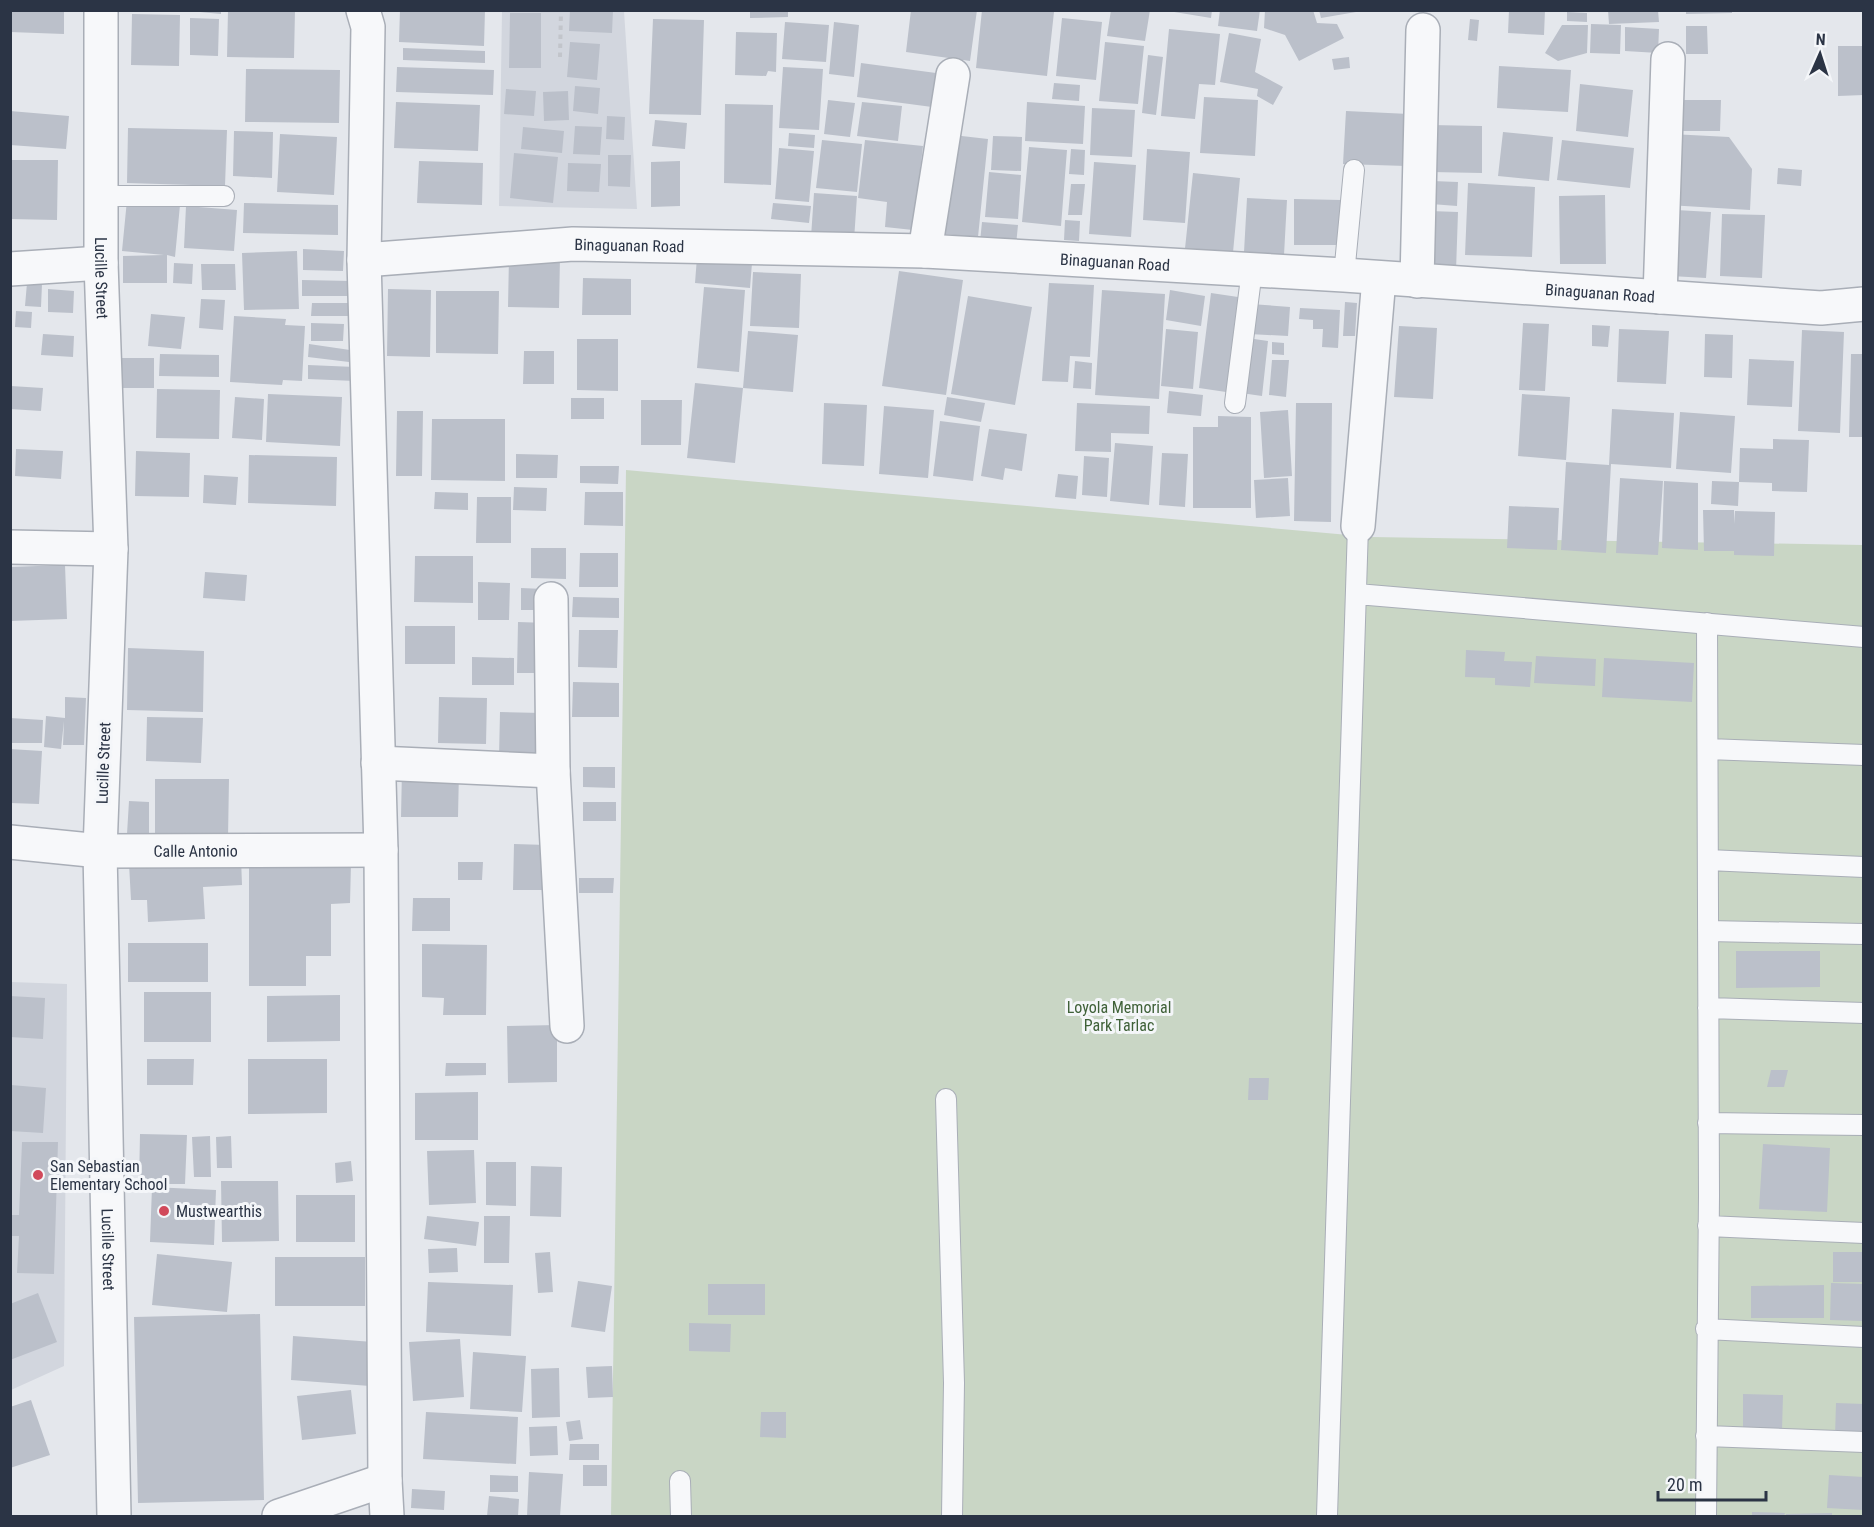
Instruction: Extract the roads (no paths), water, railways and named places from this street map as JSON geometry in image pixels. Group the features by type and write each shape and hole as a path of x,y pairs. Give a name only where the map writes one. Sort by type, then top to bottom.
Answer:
{"street":[{"name":"Lucille Street","path":"101,10 101,263 111,549 100,851 114,1516"},
{"path":"363,10 368,27 364,260 381,850 387,1516"},
{"path":"1417,281 1423,30"},
{"path":"1660,297 1668,59"},
{"path":"925,251 953,75"},
{"name":"Binaguanan Road","path":"364,260 573,244 925,251 1344,275 1821,308 1863,304"},
{"path":"10,268 101,263"},
{"path":"1358,526 1379,278"},
{"path":"10,547 111,549"},
{"path":"551,599 553,771 567,1026"},
{"path":"378,763 553,771"},
{"name":"Calle Antonio","path":"10,842 100,851 381,850"},
{"path":"279,1516 385,1480"}],"lane":[{"path":"1344,275 1354,170"},
{"path":"101,196 224,196"},
{"path":"1235,403 1252,270"},
{"path":"1327,1516 1358,526"},
{"path":"1357,594 1863,637"},
{"path":"1706,1516 1707,623"},
{"path":"1708,749 1863,755"},
{"path":"1708,860 1863,867"},
{"path":"1708,932 1863,934"},
{"path":"1708,1008 1863,1012"},
{"path":"946,1099 954,1383 952,1516"},
{"path":"1708,1123 1863,1125"},
{"path":"1708,1226 1863,1233"},
{"path":"1706,1329 1863,1337"},
{"path":"1706,1436 1863,1443"},
{"path":"680,1481 681,1516"}],"place":[{"name":"San Sebastian Elementary School","path":"38,1175"},
{"name":"Mustwearthis","path":"164,1211"}],"park label":[{"name":"Loyola Memorial Park Tarlac","path":"1119,1016"}]}
